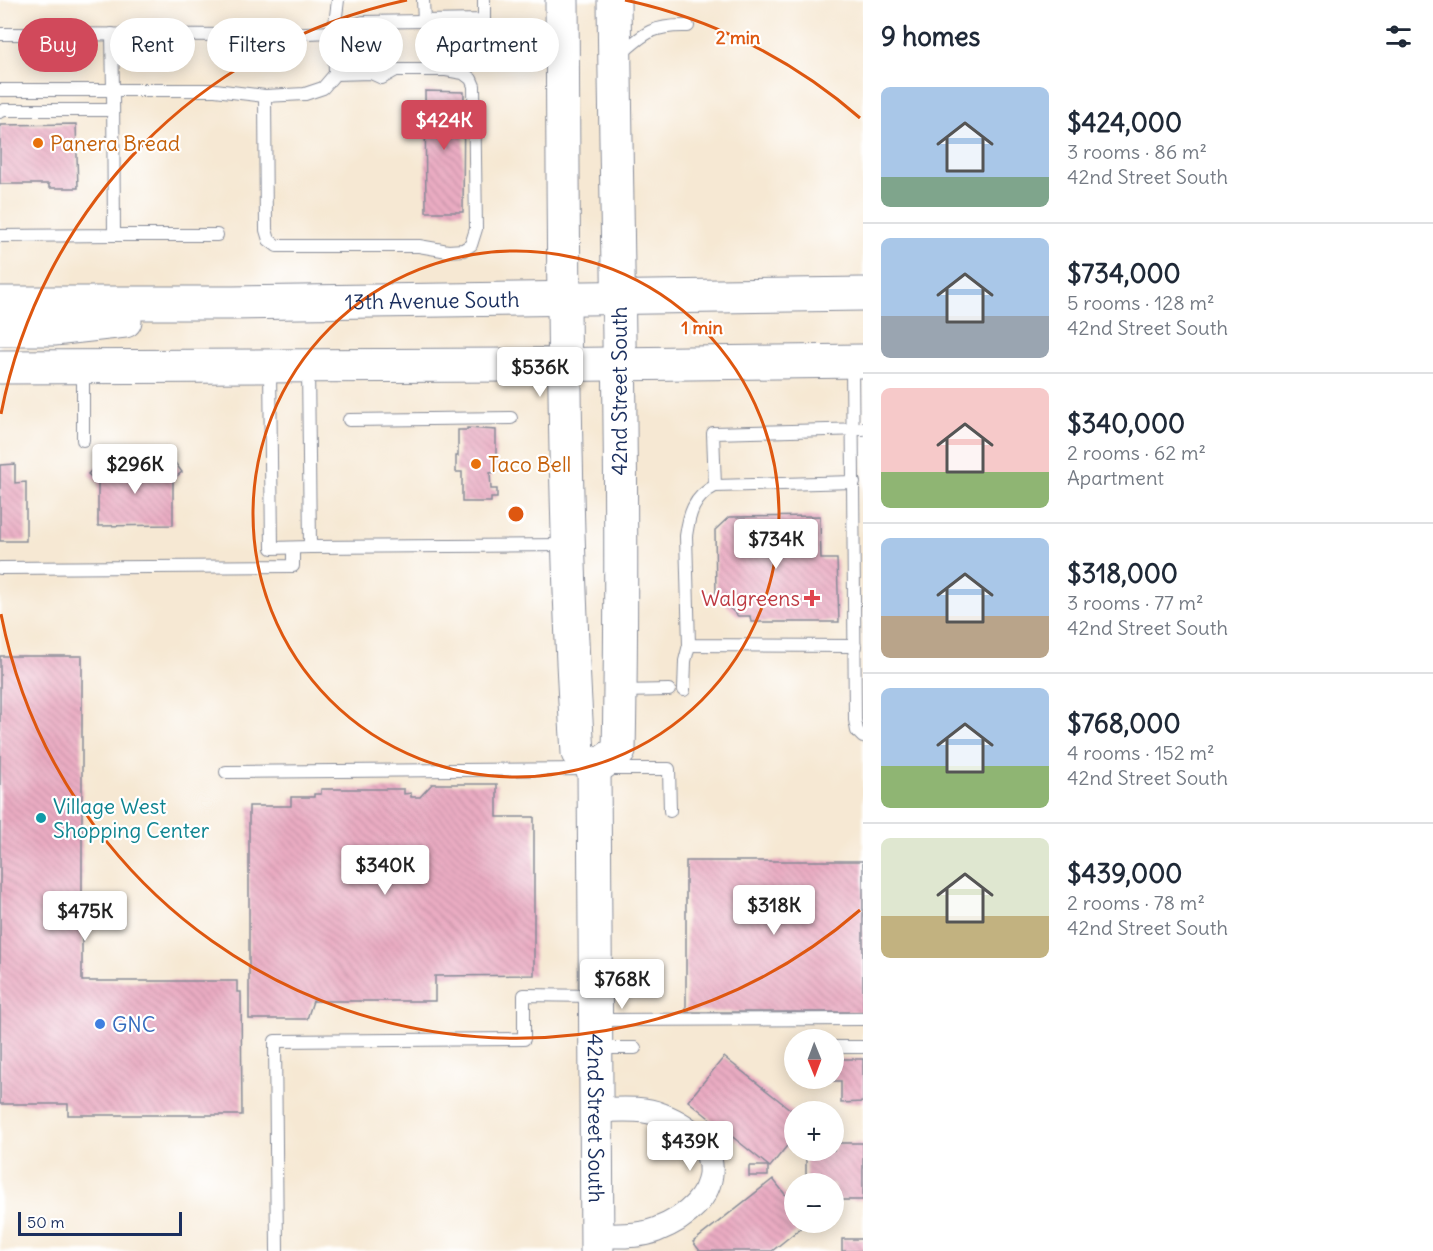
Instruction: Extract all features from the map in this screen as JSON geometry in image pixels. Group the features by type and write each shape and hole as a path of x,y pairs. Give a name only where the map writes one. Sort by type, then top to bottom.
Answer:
{"main road":[{"path":"562,0 565,365 571,640 578,753 594,769"},
{"name":"42nd Street South","path":"597,1243 594,769 619,751 620,691 614,0"},
{"name":"13th Avenue South","path":"0,303 233,303 863,294"},
{"path":"0,329 54,329 162,317 233,303"},
{"path":"0,367 565,365 858,361"}],"street":[{"path":"597,1110 634,1110 659,1114 681,1125 699,1141 705,1150 712,1174 701,1200 676,1219 656,1230 597,1243"}],"lane":[{"path":"336,18 338,0"},
{"path":"423,0 424,18"},
{"path":"484,0 484,18"},
{"path":"615,60 640,36 659,27 688,26"},
{"path":"195,34 319,32"},
{"path":"0,34 110,34"},
{"path":"0,90 215,90 265,96 305,94 323,88 335,74 371,73 382,78 396,70 421,69 463,73 471,79 474,86 476,229 471,245 463,250 418,246 277,246 269,240 266,230 265,96"},
{"path":"113,72 114,235"},
{"path":"0,112 4,110 113,110"},
{"path":"0,236 217,235"},
{"path":"858,361 858,429 854,482 855,646 859,702 855,720 857,731 863,737"},
{"path":"270,365 272,548 568,545"},
{"path":"308,365 310,547"},
{"path":"83,366 83,440"},
{"path":"349,420 416,421 425,418 511,418"},
{"path":"715,486 713,433 858,429"},
{"path":"684,690 685,660 689,645 686,536 688,518 694,502 715,486 854,482"},
{"path":"0,568 293,566 293,548"},
{"path":"689,645 855,646"},
{"path":"620,691 669,690"},
{"path":"226,772 669,769 670,811"},
{"path":"277,1251 275,1041 524,1039 524,995 596,1021 635,1048"},
{"path":"596,1021 863,1019"},
{"path":"844,1047 863,1047"}],"building":[{"path":"425,91 464,92 463,212 426,212"},
{"name":"Panera Bread","path":"76,124 78,188 49,188 49,184 0,184 0,125"},
{"name":"Taco Bell","path":"467,428 496,430 496,472 490,473 491,489 497,489 497,498 491,498 491,502 462,502 462,472 456,472 456,456 458,456 458,430 467,430"},
{"path":"173,460 182,472 173,479 173,525 98,526 98,483 88,474 101,461 108,468 165,469"},
{"path":"15,464 15,483 26,482 26,541 0,541 0,465"},
{"name":"Walgreens","path":"820,516 821,559 837,559 839,622 751,622 750,616 738,616 716,595 715,530 729,517"},
{"name":"Village West Shopping Center","path":"0,656 82,656 82,981 237,981 237,992 241,992 242,1115 68,1115 68,1104 0,1104"},
{"path":"432,784 497,784 497,817 534,817 534,975 435,976 435,1001 313,1001 307,1019 249,1019 249,806 291,806 291,797 314,797 314,794 321,794 321,789 404,789 404,794 411,793 411,797 420,797"},
{"path":"686,861 863,861 863,1012 686,1012"},
{"path":"724,1057 784,1104 784,1150 770,1167 688,1101"},
{"path":"844,1059 863,1059 863,1102 841,1101 841,1089 844,1089"},
{"path":"844,1143 863,1143 863,1200 844,1200 844,1173 806,1173 806,1161 844,1161"},
{"path":"749,1166 768,1166 768,1176 749,1176"},
{"path":"773,1179 784,1193 784,1233 794,1233 772,1251 700,1251 693,1242"},
{"path":"842,1239 863,1239 863,1251 842,1251"}],"place":[{"name":"Panera Bread","path":"38,143"},
{"name":"Taco Bell","path":"476,464"},
{"name":"Walgreens","path":"812,598"},
{"name":"Village West Shopping Center","path":"41,818"},
{"name":"GNC","path":"100,1024"}]}
